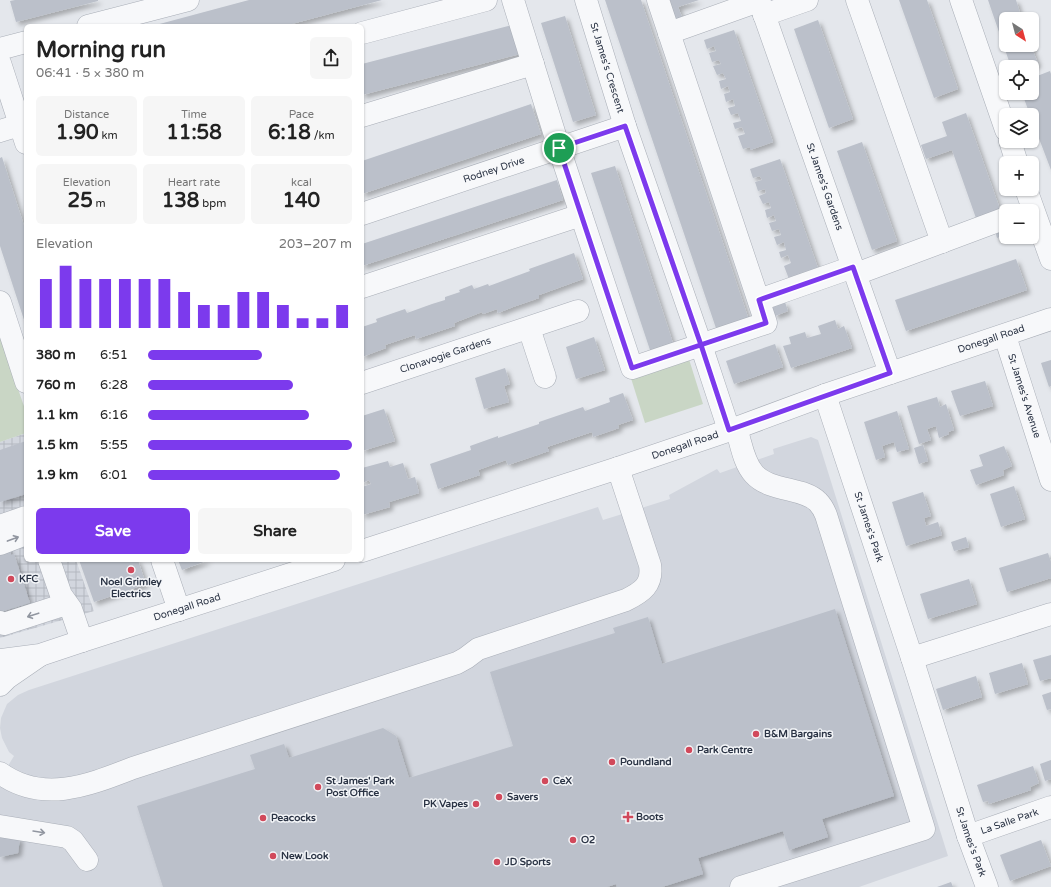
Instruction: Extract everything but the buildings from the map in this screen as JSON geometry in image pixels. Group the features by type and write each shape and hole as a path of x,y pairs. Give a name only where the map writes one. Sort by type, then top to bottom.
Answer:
{"street":[{"path":"96,24 188,0"},
{"path":"364,32 486,0"},
{"path":"513,0 559,148 632,368 766,323 658,0"},
{"name":"St James's Crescent","path":"586,0 625,126 701,345 732,429 747,463 754,474 764,482 810,496 818,501 826,515 924,829 741,887"},
{"path":"669,33 761,5 807,0"},
{"path":"857,0 942,242"},
{"path":"961,0 999,110"},
{"name":"St James's Gardens","path":"761,5 890,373"},
{"path":"0,49 24,43"},
{"path":"0,63 18,130"},
{"path":"364,115 533,64"},
{"name":"Rodney Drive","path":"364,213 625,126"},
{"path":"1028,202 1051,259"},
{"path":"364,286 581,215"},
{"path":"759,300 942,242 999,221"},
{"path":"0,302 24,376"},
{"name":"Clonavogie Gardens","path":"364,382 578,311"},
{"name":"Donegall Road","path":"364,546 618,468 825,395 1005,336 1051,319"},
{"path":"529,328 545,377"},
{"name":"St James's Avenue","path":"1005,336 1051,480"},
{"name":"St James's Park","path":"825,395 912,658 968,836 987,887"},
{"path":"0,773 9,779 22,784 37,788 55,790 99,781 133,768 457,663 478,649 626,600 638,594 645,587 650,580 651,573 650,565 618,468"},
{"path":"0,526 24,518"},
{"path":"0,544 24,535"},
{"path":"50,562 60,591 66,604 71,609 82,640"},
{"path":"163,562 179,610"},
{"name":"Donegall Road","path":"0,660 40,655 82,640 328,562"},
{"path":"0,622 4,624 66,604"},
{"path":"912,658 1051,614"},
{"name":"Donegall Road","path":"0,685 7,678 40,655"},
{"name":"La Salle Park","path":"968,836 1051,807"},
{"path":"0,826 67,837 73,841 88,860"}],"shaded area":[{"path":"24,434 24,562 77,562 94,611 0,638 0,442"},
{"name":"Park Centre","path":"811,437 818,440 948,856 859,887 0,887 0,779 14,756 9,752 2,738 0,728 1,718 7,704 18,695 29,690 598,507 603,520 670,499 669,495 717,469 720,473 774,454 773,449"}],"green space":[{"path":"0,337 24,406 24,434 0,442"},
{"path":"688,356 703,404 645,423 630,375"}],"place":[{"name":"Noel Grimley Electrics","path":"131,570"},
{"name":"KFC","path":"11,579"},
{"name":"B&M Bargains","path":"756,734"},
{"name":"Park Centre","path":"689,750"},
{"name":"Poundland","path":"612,762"},
{"name":"CeX","path":"545,781"},
{"name":"St James' Park Post Office","path":"318,787"},
{"name":"Savers","path":"499,797"},
{"name":"PK Vapes","path":"476,804"},
{"name":"Boots","path":"628,817"},
{"name":"Peacocks","path":"263,818"},
{"name":"O2","path":"573,840"},
{"name":"New Look","path":"273,856"},
{"name":"JD Sports","path":"497,862"}],"route":[{"path":"559,148 625,126 701,345 729,430 890,373 853,267 759,300 766,323 719,339 701,345 632,368 559,148"}]}
